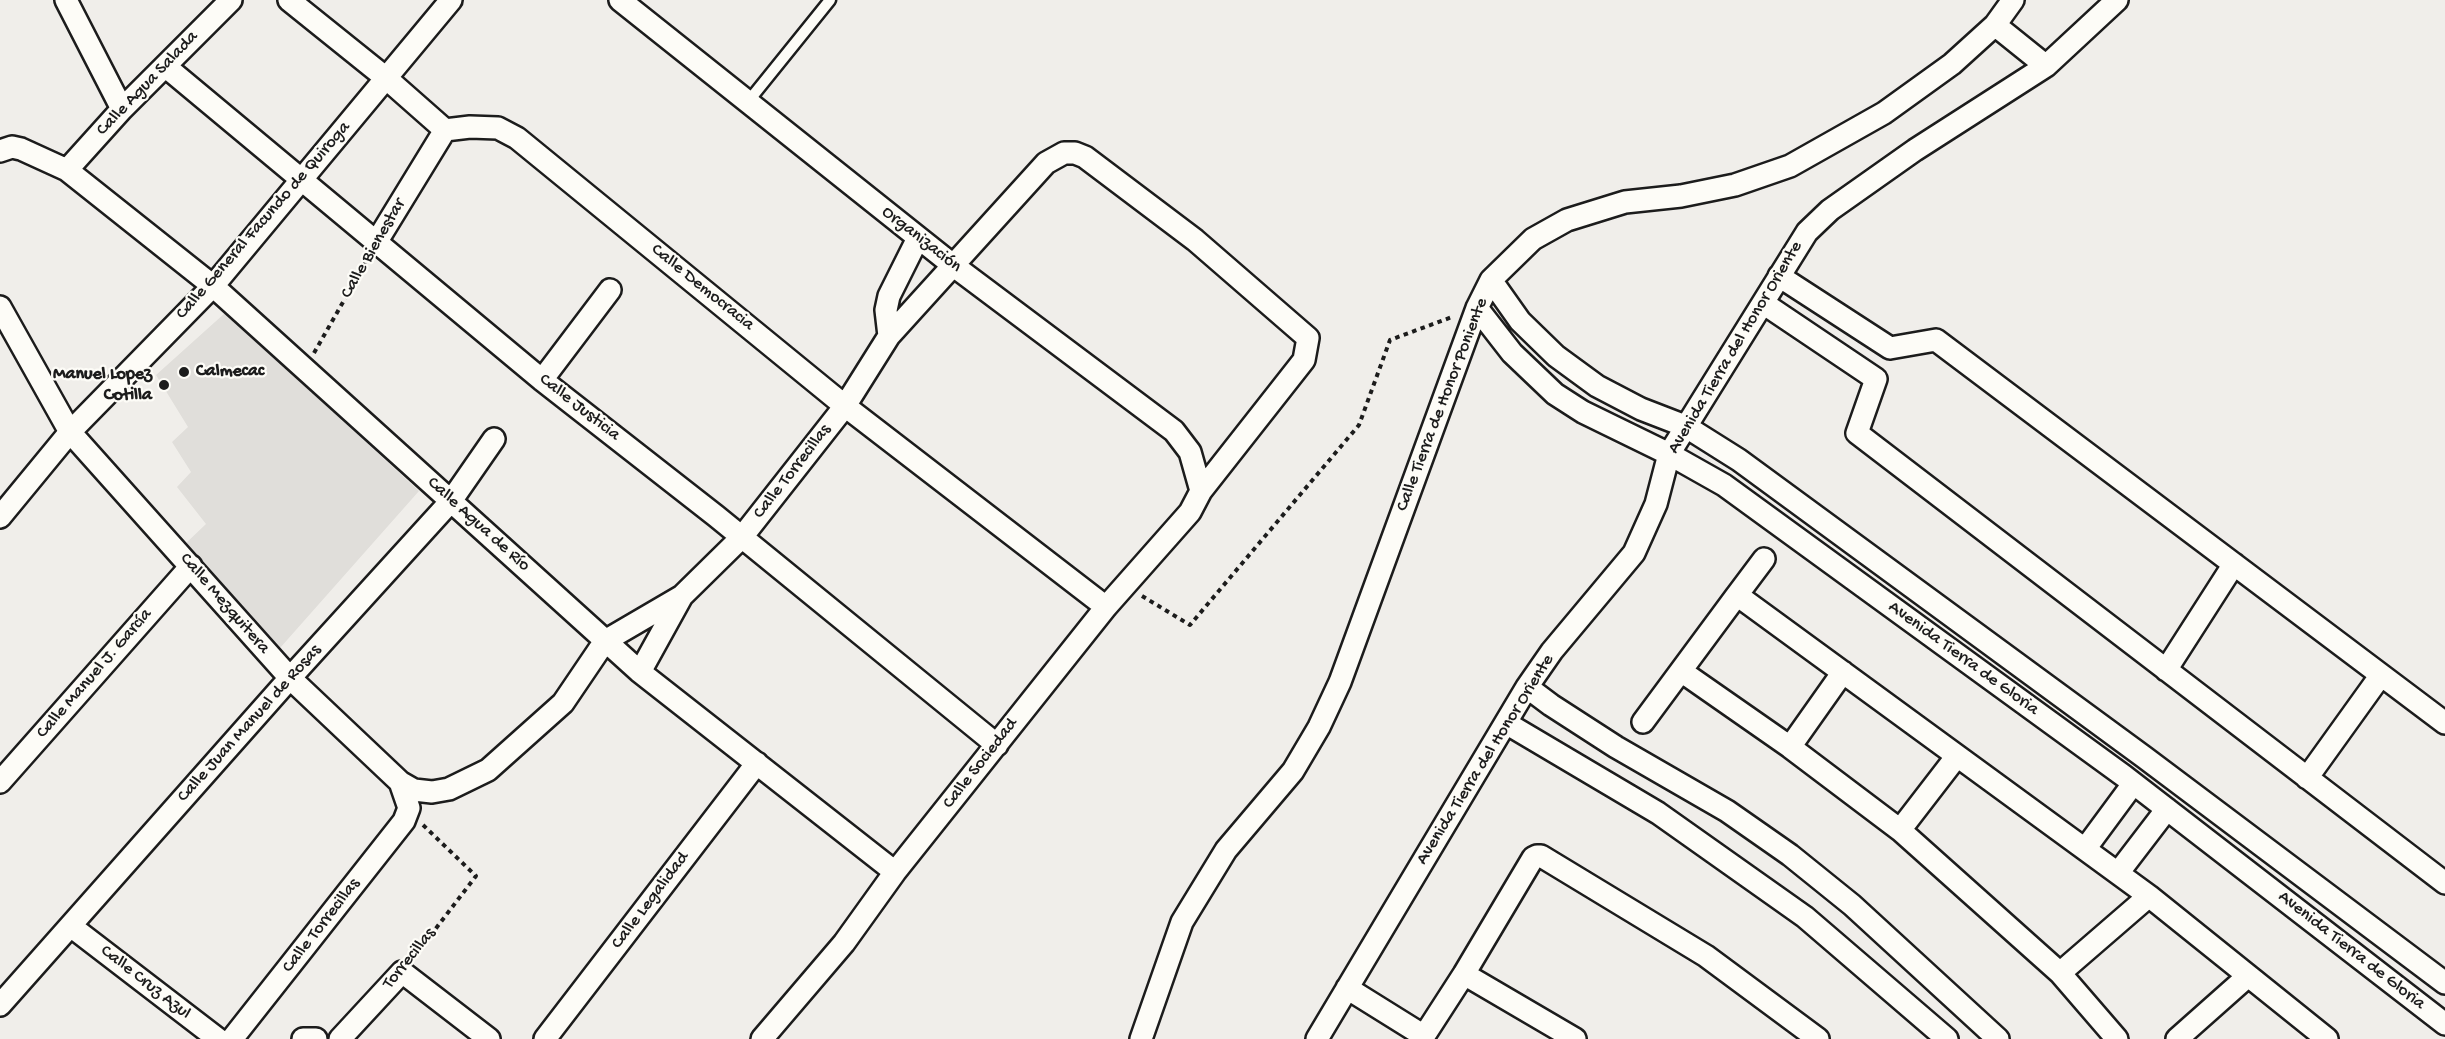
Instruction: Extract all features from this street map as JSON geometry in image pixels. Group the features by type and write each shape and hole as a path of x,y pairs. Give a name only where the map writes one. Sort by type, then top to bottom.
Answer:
{"street":[{"path":"66,0 122,109"},
{"name":"Calle Agua Salada","path":"67,170 122,109 231,0"},
{"path":"289,0 386,78 445,130"},
{"name":"Calle General Facundo de Quiroga","path":"0,517 70,432 213,285 451,0"},
{"name":"Organización","path":"620,0 918,238 1174,431 1190,452 1201,491"},
{"name":"Calle Tierra de Honor Poniente","path":"1142,1039 1182,922 1226,850 1293,771 1319,727 1340,682 1478,308 1491,280 1533,239 1567,220 1625,201 1681,196 1735,184 1790,166 1884,113 1952,64 1995,25 2013,0"},
{"name":"Avenida Tierra del Honor Oriente","path":"1317,1039 1527,687 1552,651 1634,553 1656,504 1669,454 1779,276 1817,220 1915,150 2046,66 2117,0"},
{"path":"1995,25 2046,66"},
{"name":"Calle Justicia","path":"165,66 542,380 742,537 997,745"},
{"name":"Calle Democracia","path":"445,130 470,127 498,128 517,138 845,406 1106,607"},
{"name":"Calle Bienestar","path":"377,241 445,130"},
{"name":"Calle Agua de Río","path":"0,151 12,147 21,149 67,170 213,285 640,672 896,872"},
{"name":"Calle Torrecillas","path":"400,782 414,790 432,792 449,789 488,770 563,703 605,641 682,596 742,537 845,406 889,336 1046,163 1064,153 1075,153 1085,157 1195,240"},
{"path":"889,336 886,310 889,296 918,238"},
{"name":"Calle Sociedad","path":"762,1039 844,944 896,872 1106,607 1190,512 1201,491 1304,360 1308,338 1195,240"},
{"path":"1779,276 1890,348 1936,340 2445,723"},
{"name":"Avenida Tierra de Gloria","path":"1491,280 1520,321 1556,356 1597,386 1641,409 1685,426 1749,467 2125,743 2445,983"},
{"path":"542,380 610,290"},
{"path":"1763,303 1876,379 1857,433 2445,883"},
{"name":"Calle Mezquitera","path":"0,307 70,432 290,678 400,782 409,811"},
{"name":"Avenida Tierra de Gloria","path":"1478,308 1512,353 1555,394 1612,428 1669,454 1724,486 2167,809 2445,1024"},
{"name":"Calle Juan Manuel de Rosas","path":"0,1005 72,927 290,678 451,501 494,439"},
{"path":"1642,722 1764,559"},
{"path":"2166,670 2234,564"},
{"name":"Calle Manuel J. García","path":"0,782 191,566"},
{"path":"1737,595 2149,896 2327,1039"},
{"name":"Calle Torrecillas","path":"640,672 682,596"},
{"path":"1681,671 1790,747 1900,830 2060,973 2117,1039"},
{"path":"1790,747 1843,672"},
{"path":"2307,778 2381,675"},
{"path":"1527,687 1617,747 1727,811 1790,855 1852,905 1998,1039"},
{"path":"1506,723 1658,813 1796,910 1947,1039"},
{"path":"1900,830 1957,756"},
{"name":"Calle Legalidad","path":"546,1039 757,763"},
{"path":"2085,849 2133,784"},
{"path":"2118,873 2167,809"},
{"name":"Calle Torrecillas","path":"232,1039 396,831 409,811"},
{"path":"1347,988 1423,1038 1533,858 1541,856 1706,956 1818,1039"},
{"path":"2060,973 2149,896"},
{"name":"Calle Cruz Azul","path":"72,927 218,1039"},
{"path":"402,972 489,1039"},
{"name":"Torrecillas","path":"340,1039 402,972"},
{"path":"1464,974 1575,1039"},
{"path":"2177,1039 2248,976"},
{"path":"303,1039 316,1039"}],"lane":[{"path":"747,103 830,0"}],"path":[{"name":"Calle Bienestar","path":"305,369 377,241"},
{"path":"1126,586 1190,625 1359,425 1390,340 1478,308"},
{"name":"Torrecillas","path":"402,972 476,876 409,811"}],"shaded area":[{"path":"225,313 419,491 280,648 185,544 206,524 177,487 191,472 172,442 188,427 156,375"}],"place":[{"name":"Calmecac","path":"184,372"},
{"name":"Manuel Lopez Cotilla","path":"164,385"}]}
